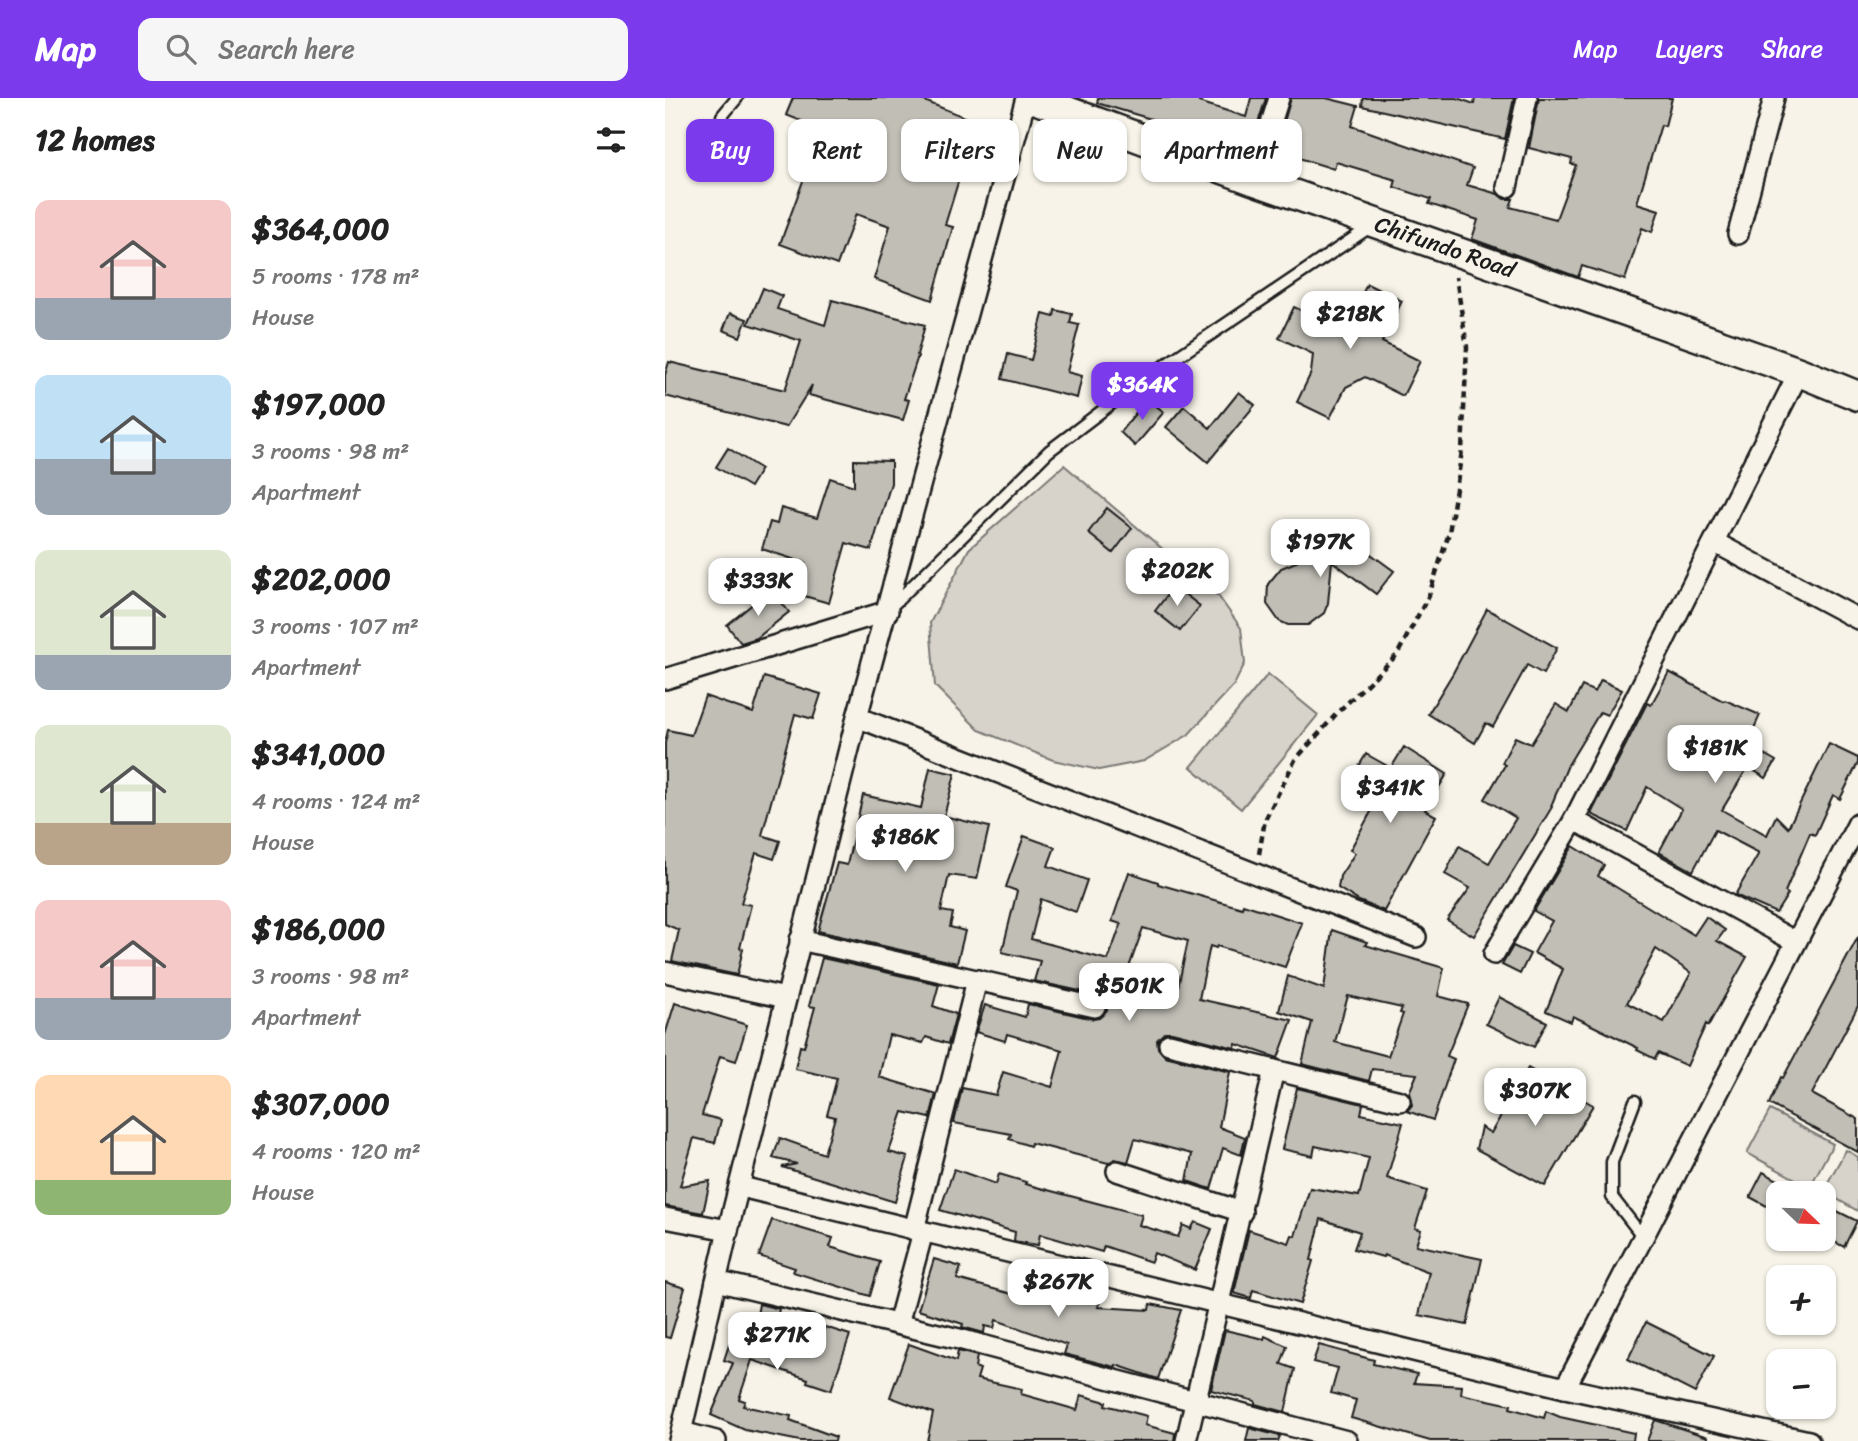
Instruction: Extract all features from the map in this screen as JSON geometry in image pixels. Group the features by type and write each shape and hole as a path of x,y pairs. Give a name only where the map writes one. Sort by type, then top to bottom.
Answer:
{"street":[{"path":"716,1441 680,1437 728,1230 741,1187 857,717 1026,98"},
{"name":"Chifundo Road","path":"1032,98 1141,138"},
{"path":"1272,119 1279,98"},
{"path":"1507,187 1527,98"},
{"path":"1738,234 1774,98"},
{"name":"Chifundo Road","path":"1259,182 1799,372 1858,396"},
{"path":"1494,954 1574,820 1799,372"},
{"path":"1714,542 1858,619"},
{"path":"665,679 888,611"},
{"path":"857,717 1416,937"},
{"path":"1574,820 1796,942"},
{"path":"1565,1388 1858,823"},
{"path":"800,940 1095,1007"},
{"path":"665,972 786,998"},
{"path":"898,1324 977,980"},
{"path":"1169,1044 1401,1101"},
{"path":"1187,1441 1273,1070"},
{"path":"1117,1171 1242,1212"},
{"path":"741,1187 1565,1388 1809,1441"},
{"path":"665,1218 728,1230"},
{"path":"716,1281 898,1324 1347,1441"}],"lane":[{"path":"722,116 737,98"},
{"path":"888,611 1049,452 1140,382 1376,223"},
{"path":"1636,1101 1612,1162 1612,1197 1643,1237"}],"path":[{"path":"1256,872 1265,820 1295,760 1340,710 1397,655 1429,595 1449,533 1462,451 1467,347 1451,249"}],"shaded area":[{"path":"1064,465 1219,597 1241,628 1245,663 1234,685 1188,735 1144,761 1099,770 1053,760 979,730 935,686 930,623 969,549"},
{"path":"1268,674 1318,715 1241,809 1191,767"},
{"path":"1770,1110 1833,1144 1813,1181 1799,1181 1747,1153"},
{"path":"1846,1150 1858,1157 1858,1211 1836,1198 1836,1181 1829,1181"}],"building":[{"path":"793,98 917,98 970,119 901,119 901,182 958,182 945,225 953,227 932,300 874,279 890,226 856,214 837,265 780,244 803,182 887,182 887,119 796,119 786,115"},
{"path":"1098,98 1200,98 1199,102 1246,117 1251,98 1266,98 1259,119 1151,119 1097,103"},
{"path":"1291,98 1326,98 1358,106 1352,126 1473,168 1467,185 1498,194 1504,199 1513,199 1510,207 1556,219 1576,165 1571,164 1572,159 1529,148 1539,98 1672,98 1665,126 1661,125 1637,203 1659,210 1652,232 1642,228 1625,280 1582,266 1578,277 1472,239 1478,220 1429,204 1431,199 1394,187 1396,180 1336,162 1334,169 1302,159 1302,119 1285,119"},
{"path":"1363,98 1457,98 1474,104 1475,98 1514,98 1505,139 1362,106"},
{"path":"1367,284 1402,301 1382,342 1420,361 1403,396 1365,377 1346,387 1330,418 1297,402 1311,373 1313,354 1279,338 1294,307 1327,322 1352,315"},
{"path":"763,288 782,296 777,309 825,325 832,300 925,325 904,399 909,400 903,420 809,395 812,385 786,427 665,396 665,375 669,362 785,390 801,341 748,324"},
{"path":"1055,310 1072,314 1070,323 1079,325 1067,372 1082,376 1077,398 1002,379 1008,354 1031,360 1043,314 1054,317"},
{"path":"730,313 747,319 740,337 723,330"},
{"path":"1239,392 1255,405 1208,462 1166,427 1184,406 1210,428"},
{"path":"1147,399 1164,412 1135,446 1120,432"},
{"path":"728,448 761,469 750,487 716,467"},
{"path":"854,460 891,461 891,483 871,550 846,543 829,603 797,594 805,563 762,549 770,522 777,524 781,508 817,518 830,478 854,486"},
{"path":"1107,508 1132,528 1113,553 1088,533"},
{"path":"1317,529 1354,553 1360,546 1394,571 1376,594 1332,561 1328,603 1324,613 1308,625 1288,625 1279,621 1267,604 1268,584 1281,568 1296,562"},
{"path":"1174,586 1200,606 1180,631 1155,611"},
{"path":"771,589 789,612 757,638 741,643 727,625"},
{"path":"1487,609 1557,648 1543,674 1527,665 1493,727 1486,723 1475,743 1428,714"},
{"path":"1669,672 1723,701 1760,715 1747,744 1776,761 1766,778 1748,767 1722,810 1767,835 1776,816 1788,828 1829,744 1858,758 1840,799 1833,795 1815,835 1810,833 1785,892 1788,894 1776,913 1735,895 1759,853 1717,831 1715,830 1693,871 1659,852 1682,809 1647,787 1627,831 1591,814 1647,703 1651,705"},
{"path":"764,677 821,694 813,719 795,714 762,835 780,841 774,859 756,853 741,903 751,905 740,948 743,949 737,975 672,961 679,930 665,924 665,743 668,730 691,735 705,696 753,713"},
{"path":"1601,680 1622,690 1607,715 1600,712 1568,765 1552,807 1474,936 1447,920 1470,888 1445,874 1459,846 1489,863 1516,818 1485,799 1505,765 1502,763 1515,737 1531,744 1556,704 1569,712 1582,686 1595,692"},
{"path":"1404,747 1447,774 1425,810 1436,816 1384,911 1359,901 1338,888 1340,876 1355,853 1350,850 1377,801 1348,785 1366,754 1391,768"},
{"path":"930,768 955,774 944,816 989,827 977,879 949,875 941,911 953,913 950,927 965,931 957,963 818,931 837,863 847,865 863,795 921,808"},
{"path":"1024,836 1055,847 1048,866 1087,880 1076,912 1041,899 1031,939 1108,960 1121,924 1112,921 1129,872 1158,884 1242,908 1243,904 1302,923 1285,967 1210,946 1199,999 1292,1020 1278,1058 1236,1044 1235,1048 1172,1032 1165,1032 1157,1040 1158,1048 1165,1056 1230,1072 1219,1127 1245,1137 1241,1155 1223,1148 1211,1189 1187,1181 1192,1154 1135,1139 1128,1162 1115,1159 1108,1163 1031,1143 1030,1146 1009,1139 1011,1134 954,1123 962,1088 996,1095 1003,1072 1052,1087 1062,1050 1007,1034 1005,1041 976,1032 985,1005 1025,1017 1028,1004 1093,1019 1099,1018 1107,1010 1106,1003 1098,995 1034,981 1040,961 1002,952 1017,891 1006,887","holes":["1143,928 1188,941 1178,987 1127,973"]},
{"path":"1573,846 1604,865 1598,876 1694,935 1706,917 1725,930 1717,941 1747,957 1708,1026 1706,1024 1687,1066 1658,1053 1655,1059 1573,1016 1571,1022 1546,1011 1563,969 1534,953 1552,921 1534,911","holes":["1656,949 1691,973 1664,1022 1627,1003"]},
{"path":"1332,930 1367,942 1365,945 1444,968 1438,996 1468,1004 1447,1056 1454,1059 1433,1120 1407,1111 1412,1105 1409,1093 1417,1074 1372,1069 1369,1081 1302,1064 1312,1022 1279,1011 1288,976 1324,989","holes":["1348,996 1402,1008 1400,1013 1403,1014 1388,1056 1335,1042"]},
{"path":"1858,937 1858,1006 1812,1094 1858,1119 1858,1152 1769,1104 1781,1077 1783,1078"},
{"path":"1513,946 1530,954 1520,974 1502,965"},
{"path":"822,958 939,984 933,1006 956,1014 948,1044 926,1037 923,1043 889,1035 879,1077 936,1094 930,1118 903,1112 889,1152 908,1157 895,1202 782,1167 797,1164 773,1158 780,1138 824,1154 835,1117 827,1115 837,1078 795,1069 800,1046 804,1047 815,1007 809,1006"},
{"path":"1499,997 1547,1022 1534,1047 1486,1024"},
{"path":"675,1003 747,1025 736,1061 720,1056 702,1115 721,1120 715,1143 694,1138 680,1186 710,1181 703,1213 665,1206 665,1035"},
{"path":"1528,1068 1593,1105 1545,1186 1476,1149 1481,1127 1491,1133"},
{"path":"1297,1088 1363,1104 1361,1114 1403,1123 1387,1178 1427,1191 1415,1228 1421,1230 1416,1245 1482,1259 1467,1325 1419,1315 1429,1272 1384,1255 1383,1257 1354,1249 1360,1232 1321,1219 1311,1260 1313,1261 1300,1304 1253,1290 1251,1298 1234,1293 1249,1230 1289,1243 1292,1235 1295,1236 1310,1188 1359,1196 1369,1158 1315,1146 1313,1156 1282,1149"},
{"path":"954,1169 996,1184 999,1174 1026,1182 1025,1184 1142,1215 1139,1225 1178,1237 1183,1225 1191,1229 1195,1222 1212,1229 1195,1270 1154,1253 1151,1262 1104,1246 1102,1252 1040,1234 1038,1245 1014,1241 1015,1232 940,1210"},
{"path":"1763,1172 1778,1180 1766,1181 1766,1206 1750,1197"},
{"path":"1836,1210 1857,1221 1844,1247 1836,1243"},
{"path":"772,1220 833,1238 830,1247 880,1262 870,1296 793,1272 795,1268 759,1256"},
{"path":"934,1259 961,1267 957,1279 1012,1294 1016,1282 1050,1294 1053,1283 1073,1290 1075,1284 1104,1291 1098,1307 1149,1310 1150,1304 1181,1310 1158,1379 1116,1365 1115,1367 1064,1354 1067,1345 996,1320 994,1328 985,1326 984,1333 918,1310"},
{"path":"665,1282 685,1288 670,1338 665,1337"},
{"path":"759,1304 779,1309 775,1327 820,1342 825,1327 850,1335 831,1390 807,1382 808,1379 752,1360 739,1399 745,1401 743,1406 791,1416 790,1420 836,1437 835,1441 800,1441 745,1430 711,1415 733,1363 724,1360 739,1315 756,1321"},
{"path":"1646,1322 1714,1356 1695,1393 1628,1359"},
{"path":"1225,1330 1264,1339 1265,1336 1287,1346 1281,1364 1295,1369 1285,1412 1211,1390"},
{"path":"909,1344 956,1361 958,1351 977,1356 975,1367 980,1369 977,1379 1022,1389 1021,1394 1077,1410 1081,1395 1106,1402 1105,1405 1147,1416 1145,1425 1175,1433 1174,1441 927,1441 933,1413 890,1397"},
{"path":"1319,1345 1374,1360 1373,1364 1417,1374 1414,1383 1462,1386 1461,1394 1511,1405 1510,1408 1544,1418 1546,1411 1560,1417 1634,1433 1633,1441 1430,1441 1351,1418 1356,1400 1331,1393 1338,1368 1313,1362"},
{"path":"1655,1420 1708,1437 1707,1441 1647,1441"},
{"path":"1249,1428 1280,1436 1278,1441 1246,1441"}]}
